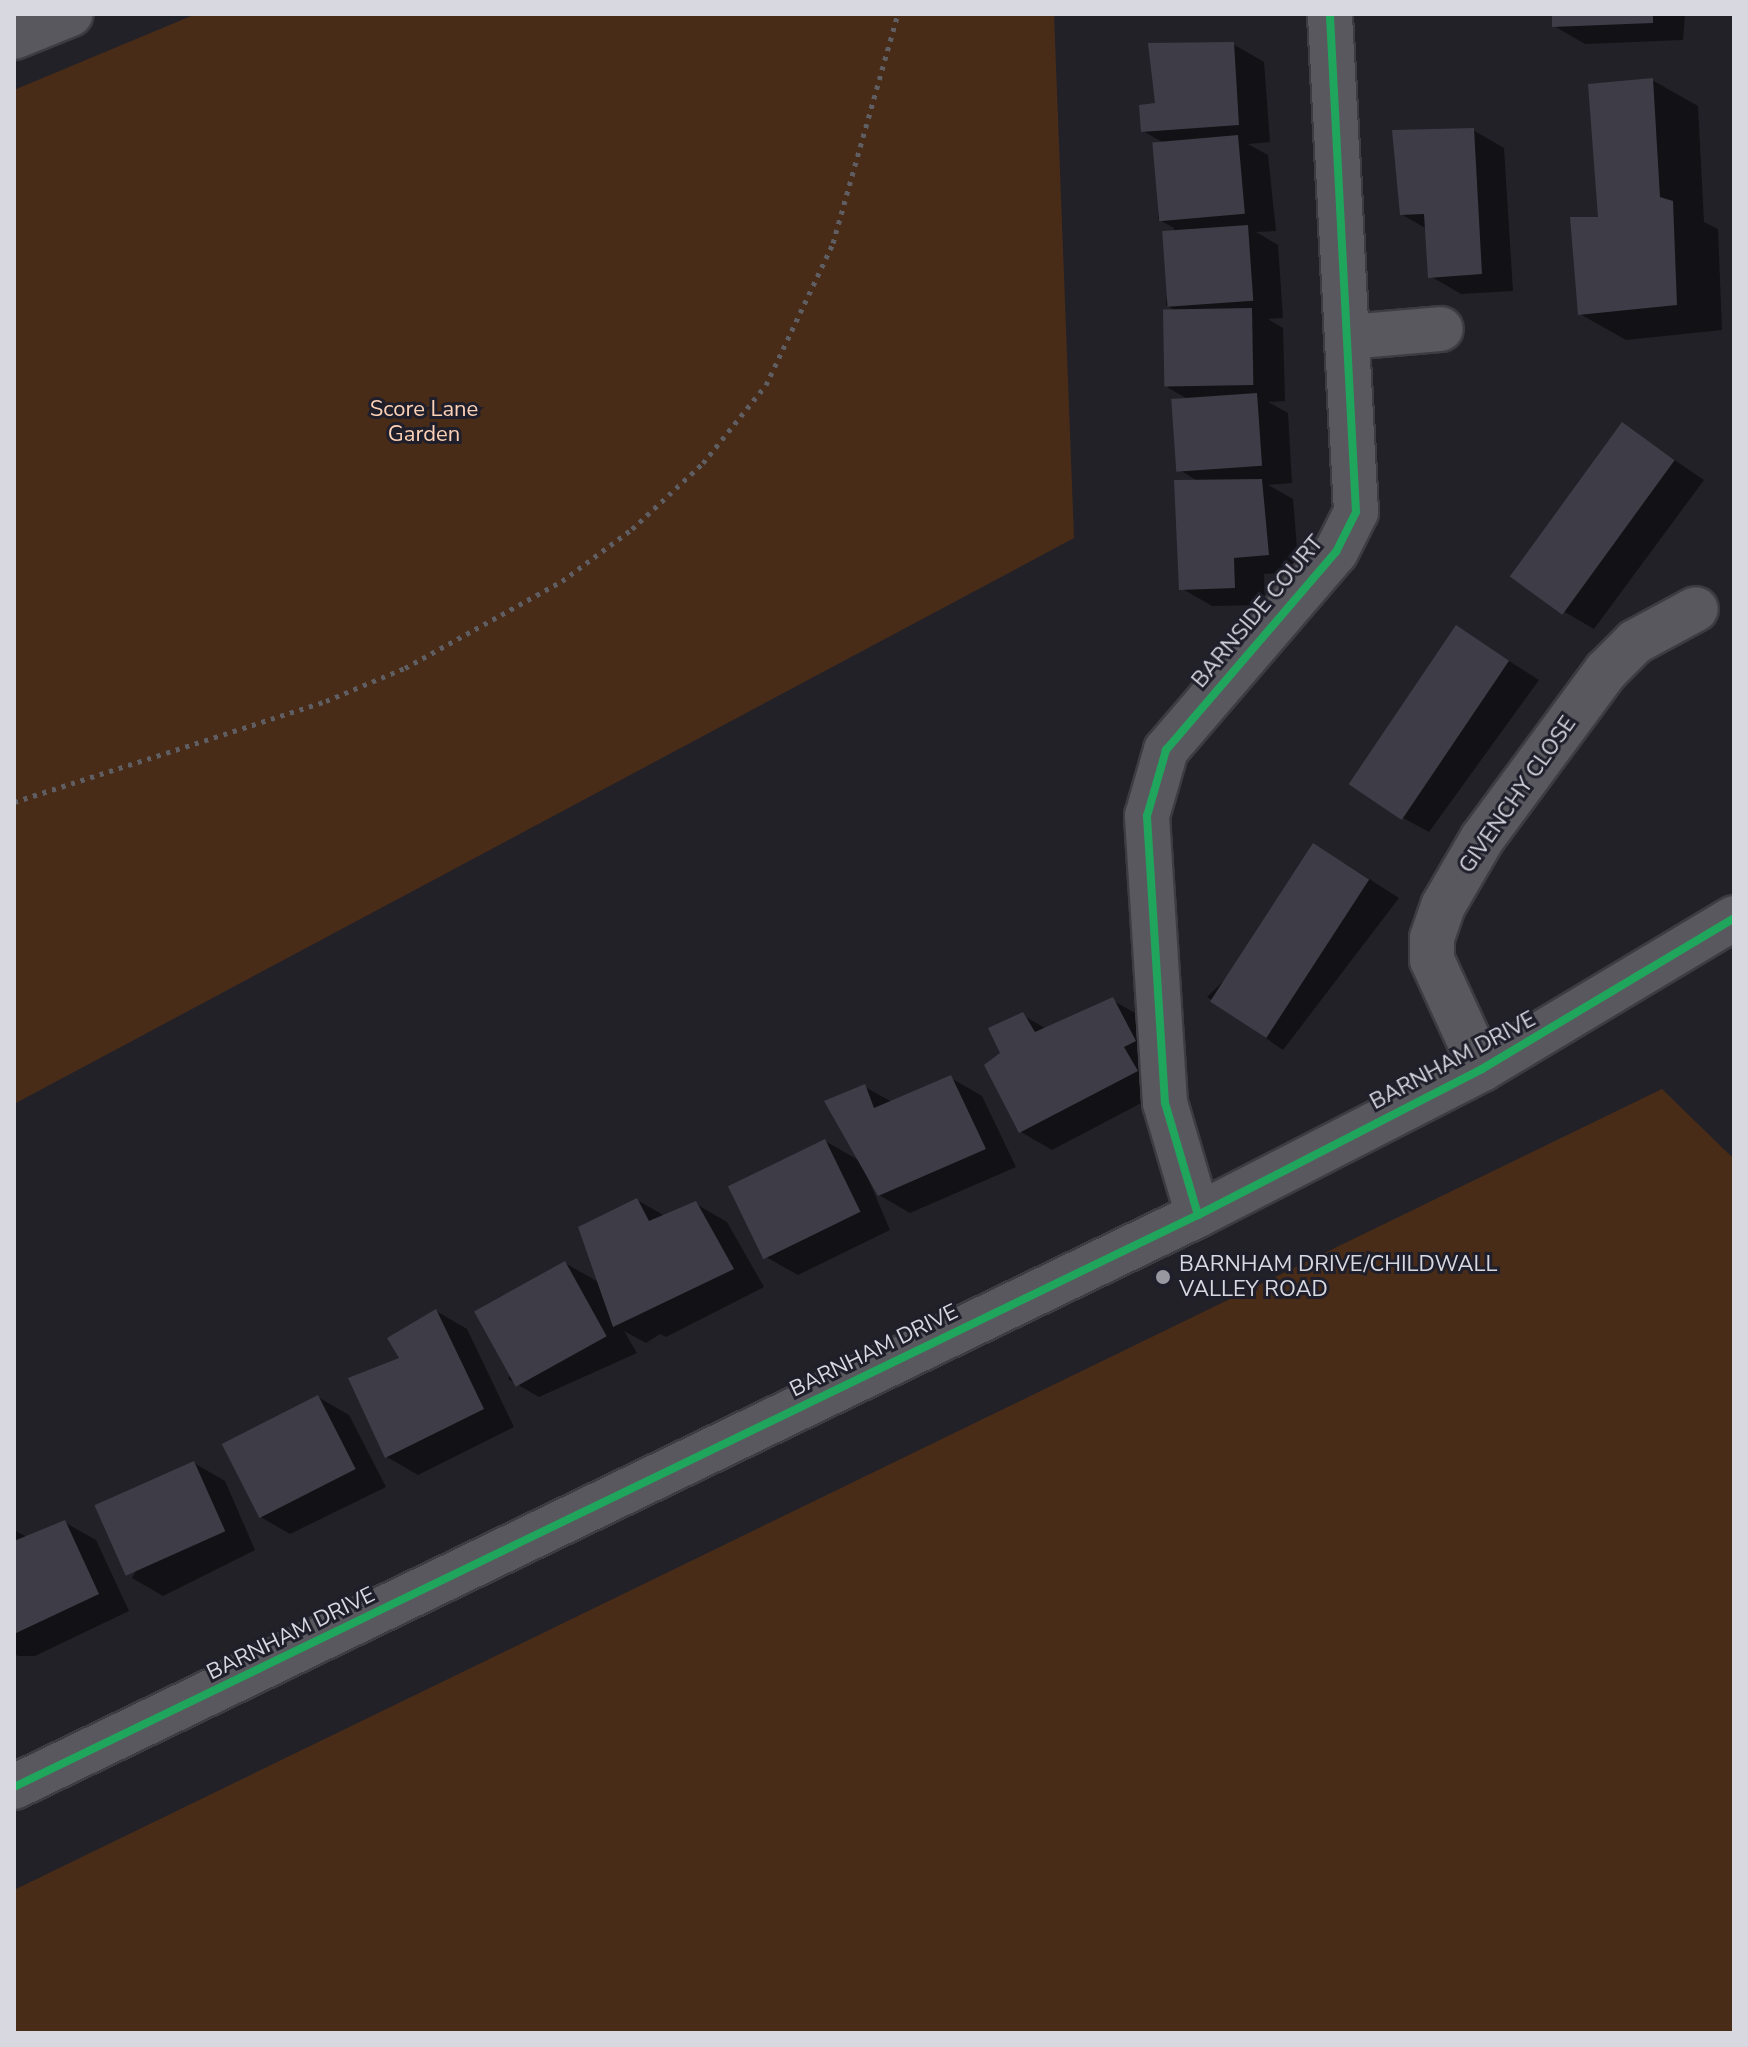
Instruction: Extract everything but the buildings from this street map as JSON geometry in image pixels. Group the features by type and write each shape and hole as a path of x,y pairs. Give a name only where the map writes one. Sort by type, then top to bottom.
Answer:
{"street":[{"path":"14,37 71,14"},
{"name":"BARNSIDE COURT","path":"1198,1215 1165,1103 1147,816 1150,794 1174,740 1336,552 1350,527 1357,497 1330,14"},
{"path":"1349,337 1441,329"},
{"name":"GIVENCHY CLOSE","path":"1482,1069 1432,960 1432,938 1443,906 1482,839 1606,671 1635,642 1696,609"},
{"name":"BARNHAM DRIVE","path":"14,1787 1198,1215 1482,1069 1734,918"}],"path":[{"path":"14,802 326,701 405,668 562,581 632,529 703,463 766,385 833,243 898,14"}],"green space":[{"name":"Score Lane Garden","path":"196,14 1054,14 1074,538 14,1104 14,90"},
{"path":"1662,1089 1734,1159 1734,2033 14,2033 14,1890"}],"cycle path":[{"path":"1198,1215 1165,1103 1147,816 1166,750 1336,552 1356,512 1330,14"},
{"path":"14,1787 1198,1215 1482,1069 1734,918"}],"place":[{"name":"BARNHAM DRIVE/CHILDWALL VALLEY ROAD","path":"1163,1277"}]}
